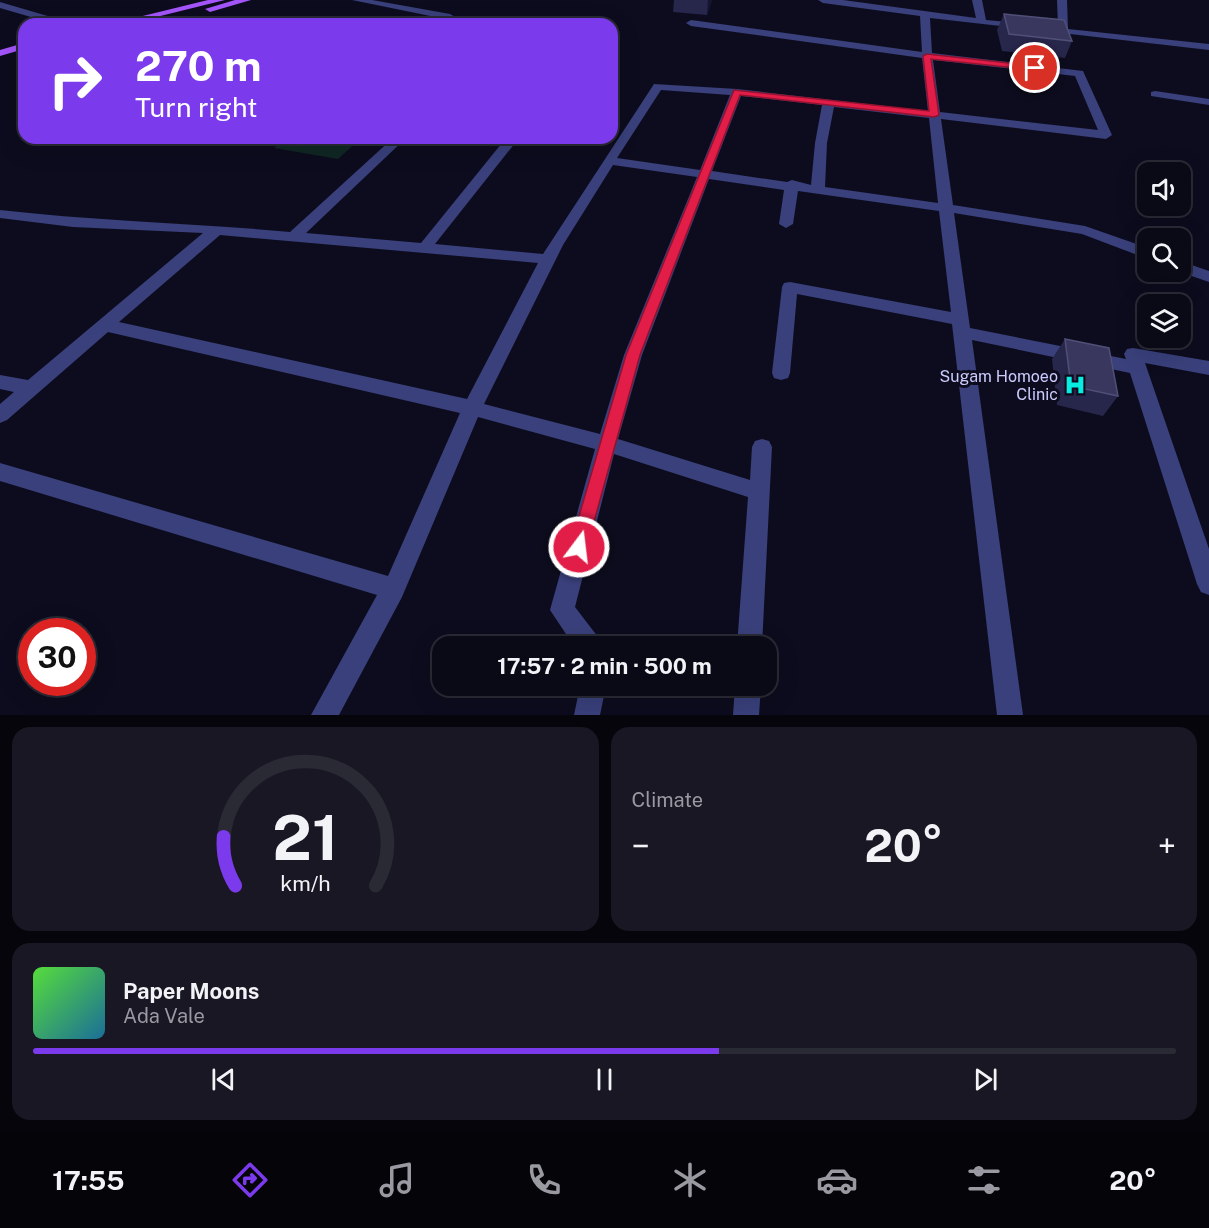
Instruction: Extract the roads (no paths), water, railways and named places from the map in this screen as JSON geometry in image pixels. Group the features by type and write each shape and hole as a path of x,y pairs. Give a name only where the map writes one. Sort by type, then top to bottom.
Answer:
{"main road":[{"path":"141,18 220,0"},
{"path":"156,18 230,0"},
{"path":"199,16 249,2"},
{"path":"176,18 249,2"},
{"path":"0,54 18,50"},
{"path":"0,62 18,58"}],"street":[{"path":"357,0 450,16"},
{"path":"823,0 982,22 1209,47"},
{"path":"977,0 982,22"},
{"path":"1062,0 1063,30"},
{"path":"0,5 44,18"},
{"path":"925,15 934,115 1010,715"},
{"path":"324,715 394,589 472,408 548,259 657,86 829,102 1106,135 1079,73 927,56 691,23"},
{"path":"582,636 562,610 633,355 737,92"},
{"path":"1155,94 1209,102"},
{"path":"818,188 820,143 829,102"},
{"path":"618,132 626,133"},
{"path":"292,238 394,144"},
{"path":"424,249 508,144"},
{"path":"609,160 946,206 1085,230 1137,250"},
{"path":"786,224 792,184"},
{"path":"0,214 73,223 216,230 548,259"},
{"path":"0,415 216,230"},
{"path":"1191,270 1209,277"},
{"path":"781,373 790,286 1138,368"},
{"path":"105,325 472,408 608,444 759,492"},
{"path":"1209,368 1133,354 1209,584"},
{"path":"0,382 31,388"},
{"path":"751,636 762,447"},
{"path":"0,472 394,589"},
{"path":"586,715 591,696"},
{"path":"746,715 747,696"}],"place":[{"name":"Sugam Homoeo Clinic","path":"1075,385"}]}
